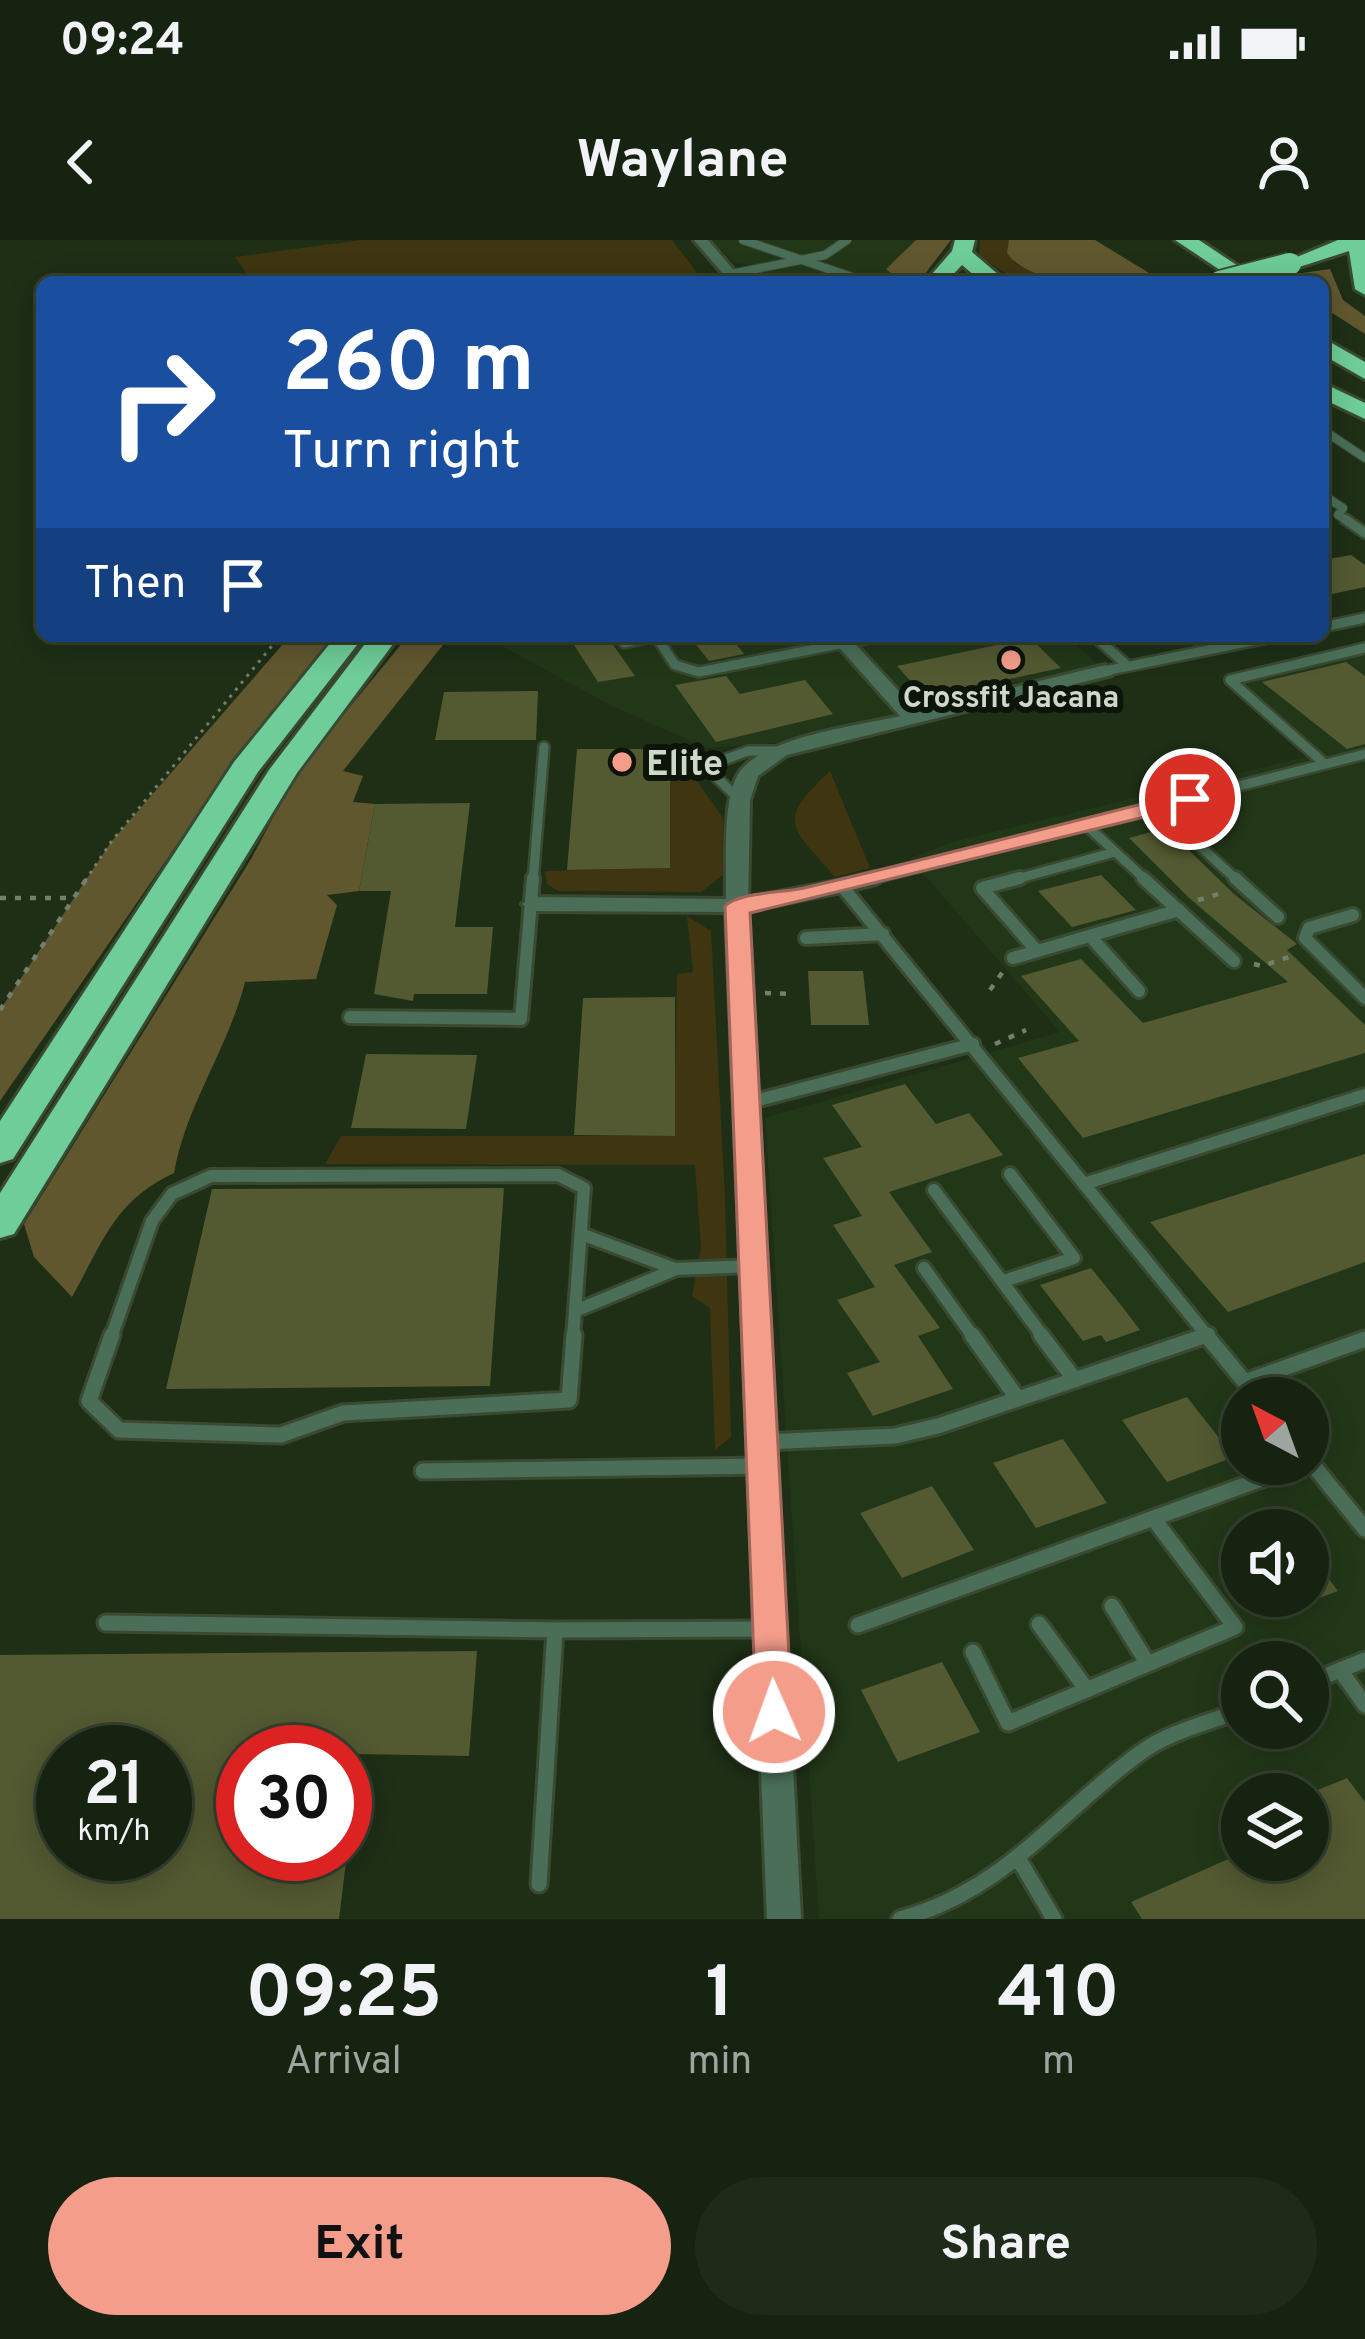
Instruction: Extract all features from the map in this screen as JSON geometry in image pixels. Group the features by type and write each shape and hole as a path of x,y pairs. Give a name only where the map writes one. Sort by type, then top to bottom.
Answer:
{"highway":[{"path":"1158,240 1213,276"},
{"path":"1185,240 1242,276"},
{"path":"1245,276 1338,250 1354,240 1365,289"},
{"path":"940,276 963,246 978,272 986,276"},
{"path":"1329,330 1365,352"},
{"path":"1329,349 1365,372"},
{"path":"1329,393 1365,412"},
{"path":"0,1150 245,768 345,642"},
{"path":"0,1224 284,770 380,642"}],"street":[{"path":"701,240 732,276"},
{"path":"844,642 913,717"},
{"path":"784,1919 737,906 740,800 749,773 780,751 1116,668"},
{"path":"533,904 737,906"}],"lane":[{"path":"743,240 849,276"},
{"path":"742,276 826,255 848,240"},
{"path":"1329,434 1365,458"},
{"path":"1329,499 1343,508 1338,515 1365,533"},
{"path":"1329,626 1365,619"},
{"path":"624,643 629,642"},
{"path":"660,642 675,665 699,672 828,642"},
{"path":"1098,642 1116,668 1247,642"},
{"path":"1325,764 1230,680 1365,649"},
{"path":"350,1017 520,1019 544,747"},
{"path":"737,906 842,886 1365,754"},
{"path":"1157,807 1278,916"},
{"path":"1085,824 1184,906 1233,959"},
{"path":"1036,951 982,888 1115,852"},
{"path":"842,886 1241,1377"},
{"path":"1013,958 1184,906"},
{"path":"1353,915 1309,928 1305,938 1311,950 1365,998"},
{"path":"806,938 883,934"},
{"path":"1090,936 1139,992"},
{"path":"747,1103 976,1047"},
{"path":"1087,1183 1365,1095"},
{"path":"1004,1281 1074,1258 1010,1174"},
{"path":"558,1175 584,1188 575,1311 569,1400 343,1413 281,1435 119,1430 88,1401 152,1221 172,1194 211,1176 558,1175"},
{"path":"934,1190 1075,1380"},
{"path":"581,1234 675,1269"},
{"path":"575,1311 675,1269 754,1266"},
{"path":"924,1268 1018,1399"},
{"path":"423,1471 762,1454 895,1436 1209,1334"},
{"path":"1259,1377 1365,1340"},
{"path":"859,1625 1244,1485"},
{"path":"1327,1485 1365,1529"},
{"path":"973,1652 1008,1723 1235,1627 1154,1518"},
{"path":"1112,1606 1148,1664"},
{"path":"106,1623 770,1629"},
{"path":"1039,1624 1087,1690"},
{"path":"538,1884 556,1630"},
{"path":"1329,1674 1365,1660"},
{"path":"1340,1670 1365,1705"},
{"path":"900,1919 950,1903 1018,1858 1144,1750 1221,1719"},
{"path":"1018,1858 1054,1919"}],"path":[{"path":"0,1010 71,898 158,781 275,642"},
{"path":"1184,906 1244,886"},
{"path":"0,898 71,898"},
{"path":"1233,959 1262,966 1311,950"},
{"path":"976,1047 1026,1030"}],"shaded area":[{"path":"361,240 672,240 699,276 249,276 235,257"},
{"path":"712,240 916,240 887,268 895,276 763,276 757,265 734,263"},
{"path":"916,240 951,240 923,276 894,276 886,269"},
{"path":"980,240 1009,240 1015,264 1050,276 1011,276 979,256"},
{"path":"1009,240 1095,240 1154,276 1045,276 1019,265 1007,253"},
{"path":"1330,269 1343,300 1365,316 1365,334 1329,311 1329,276 1289,275"},
{"path":"1365,641 1365,1919 819,1919 765,1118 1060,1032 910,858 960,840 1310,756 1219,675"},
{"path":"285,642 330,642 245,746 0,1101 0,1010 111,842"},
{"path":"403,642 445,642 343,771 363,776 353,802 375,804 359,891 327,895 337,905 316,979 245,982 188,1124 174,1173 124,1210 72,1297 34,1257 24,1224 251,859 299,769"},
{"path":"495,642 1073,642 1105,671 815,740 707,748 612,706"},
{"path":"679,747 693,757 690,771 723,818 723,875 701,892 558,891 547,884 545,871 669,868 670,749"},
{"path":"830,771 870,868 835,877 795,825 801,803"},
{"path":"687,916 711,931 725,1197 731,1437 715,1450 710,1308 692,1296 701,1248 695,1165 325,1164 341,1136 674,1136 677,974 693,972"}],"building":[{"path":"1351,555 1365,565 1365,587 1329,595 1329,559"},
{"path":"572,642 611,642 635,676 598,682"},
{"path":"694,642 735,642 744,654 709,661"},
{"path":"1011,642 1034,642 1061,668 925,697 897,666"},
{"path":"1346,662 1365,676 1365,744 1347,749 1262,682"},
{"path":"726,676 740,694 805,680 833,714 716,742 675,685"},
{"path":"538,691 536,740 435,740 444,692"},
{"path":"577,749 670,749 670,868 567,870"},
{"path":"470,803 455,927 493,927 487,994 414,994 413,1001 374,994 391,891 359,891 375,804"},
{"path":"1166,828 1234,894 1297,944 1287,950 1365,1025 1365,1053 1083,1138 1018,1058 1079,1041 1021,976 1081,959 1143,1023 1288,982 1188,897 1129,838"},
{"path":"1101,875 1136,910 1072,927 1038,891"},
{"path":"808,971 863,971 869,1025 811,1025"},
{"path":"675,997 675,1136 574,1135 583,998"},
{"path":"366,1054 477,1055 466,1129 351,1128"},
{"path":"905,1084 936,1124 969,1113 1003,1155 889,1192 932,1252 894,1265 940,1328 918,1336 953,1389 873,1416 847,1373 880,1362 837,1300 875,1287 833,1225 862,1216 823,1158 862,1147 832,1105"},
{"path":"1365,1154 1365,1262 1228,1312 1150,1222"},
{"path":"504,1188 490,1386 166,1389 212,1189"},
{"path":"1091,1268 1140,1330 1106,1342 1101,1335 1083,1341 1040,1285"},
{"path":"1187,1397 1221,1440 1221,1462 1167,1482 1122,1420"},
{"path":"1063,1439 1107,1503 1036,1528 993,1463"},
{"path":"932,1486 974,1550 902,1578 860,1513"},
{"path":"477,1651 469,1756 372,1754 372,1725 216,1725 216,1881 344,1881 339,1919 0,1919 0,1655"},
{"path":"942,1662 980,1732 898,1762 861,1690"},
{"path":"1347,1778 1365,1802 1365,1919 1142,1919 1131,1902 1221,1862 1221,1881 1329,1881 1329,1785"}],"place":[{"name":"Crossfit Jacana","path":"1011,660"},
{"name":"Elite","path":"622,762"}],"route":[{"path":"774,1712 737,906 766,904 1190,799"}]}
